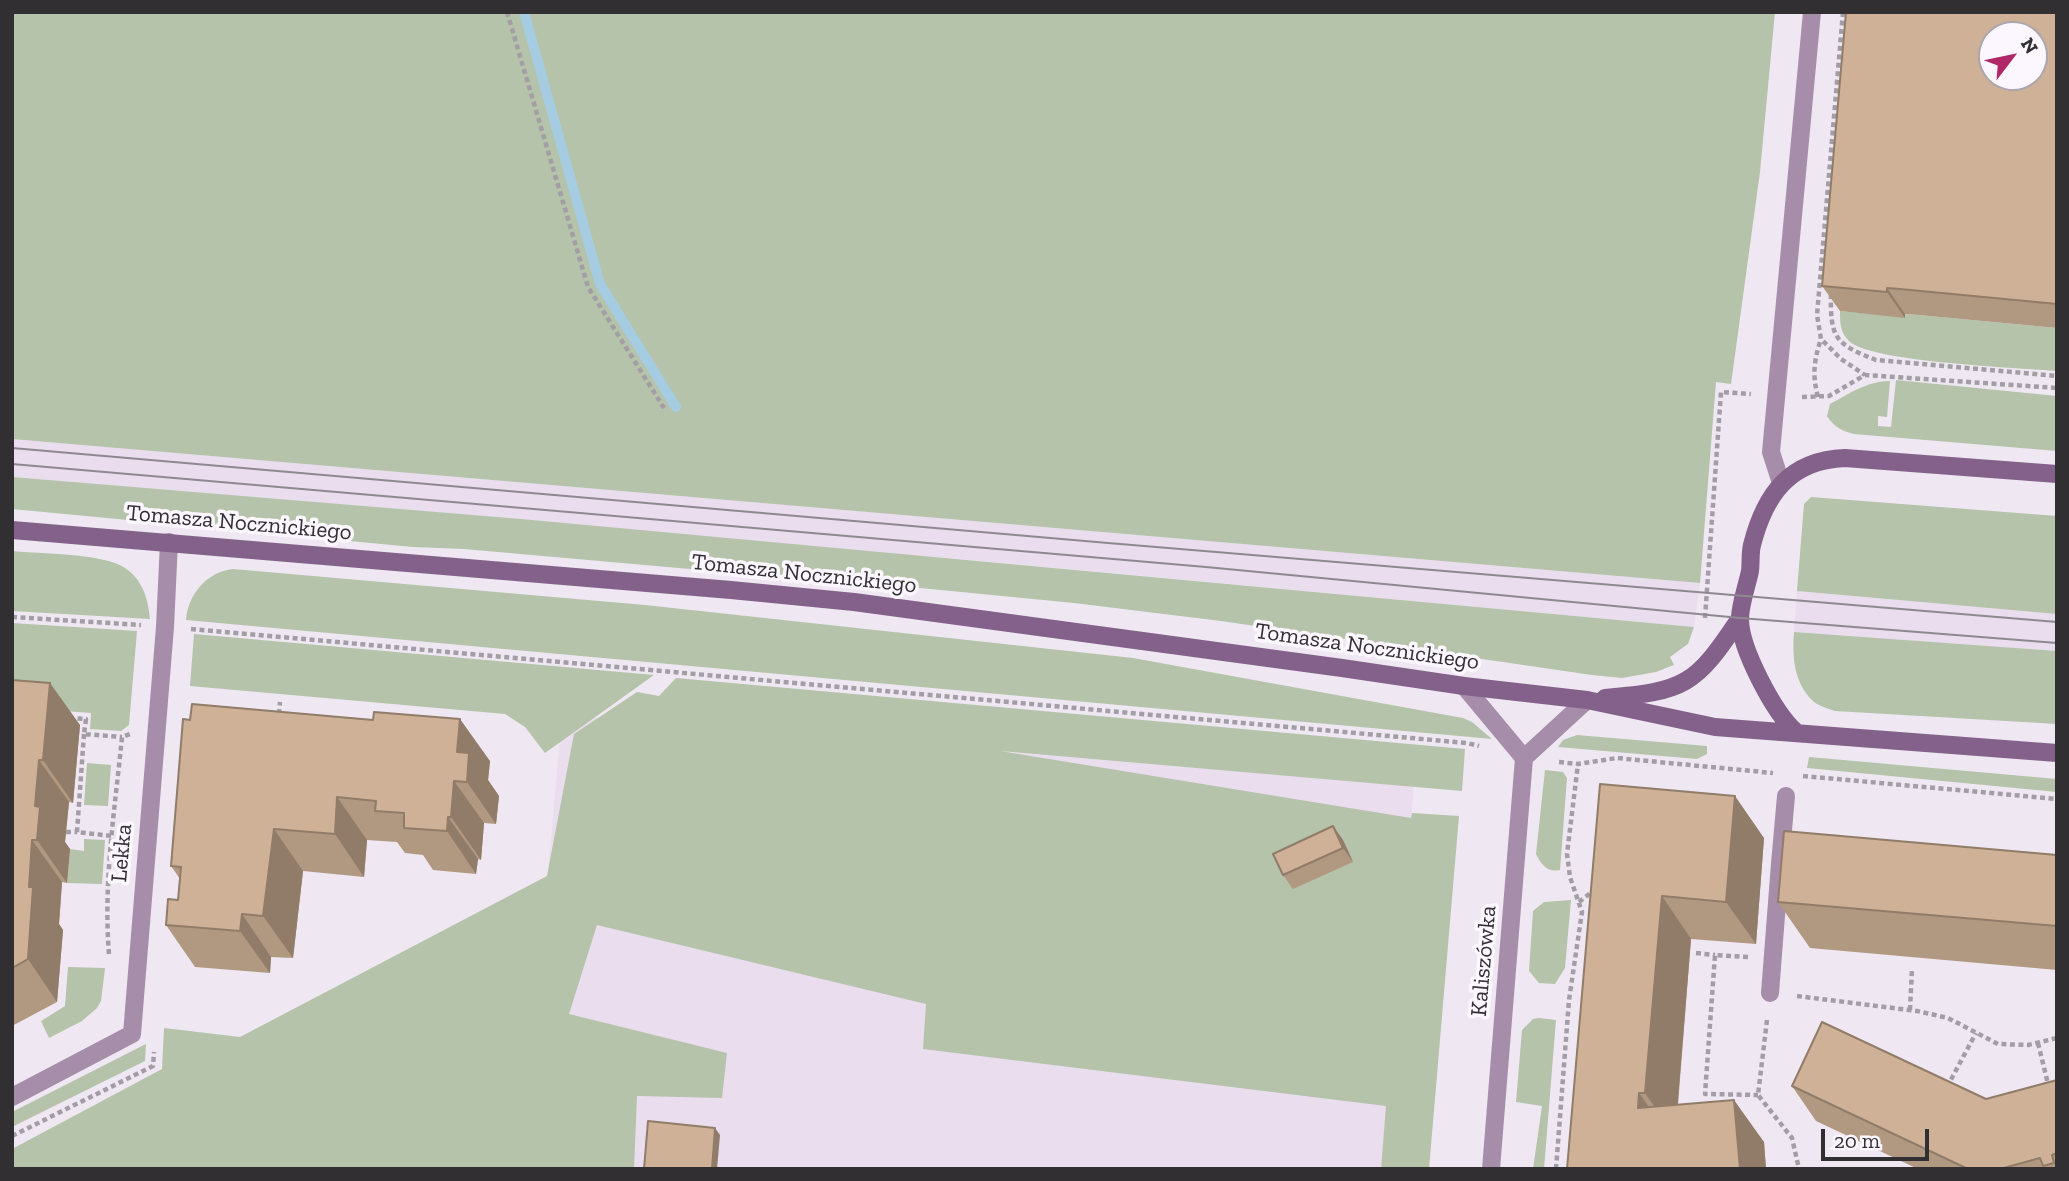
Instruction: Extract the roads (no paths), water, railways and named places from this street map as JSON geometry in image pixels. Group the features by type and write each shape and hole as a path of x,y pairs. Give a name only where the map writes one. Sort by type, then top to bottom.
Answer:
{"street":[{"path":"1781,483 1770,452 1812,12"},
{"path":"1796,732 1786,724 1768,696 1754,665 1740,618 1751,567 1751,547 1766,503 1781,483 1812,463 1853,458 2057,474"},
{"name":"Tomasza Nocznickiego","path":"12,530 854,603 1464,686 1587,700 1715,727 2057,753"},
{"name":"Lekka","path":"12,1097 132,1034 165,627 169,542"},
{"name":"Tomasza Nocznickiego","path":"1587,700 1653,694 1690,680 1714,656 1740,618"},
{"path":"1464,686 1524,758 1587,700"},
{"name":"Kaliszówka","path":"1491,1169 1524,758"},
{"path":"1770,993 1786,796"}],"waterway":[{"path":"524,12 600,284 676,407"}],"tram line":[{"path":"12,448 2057,622"},
{"path":"12,464 1206,567 1740,618 2057,643"}]}
